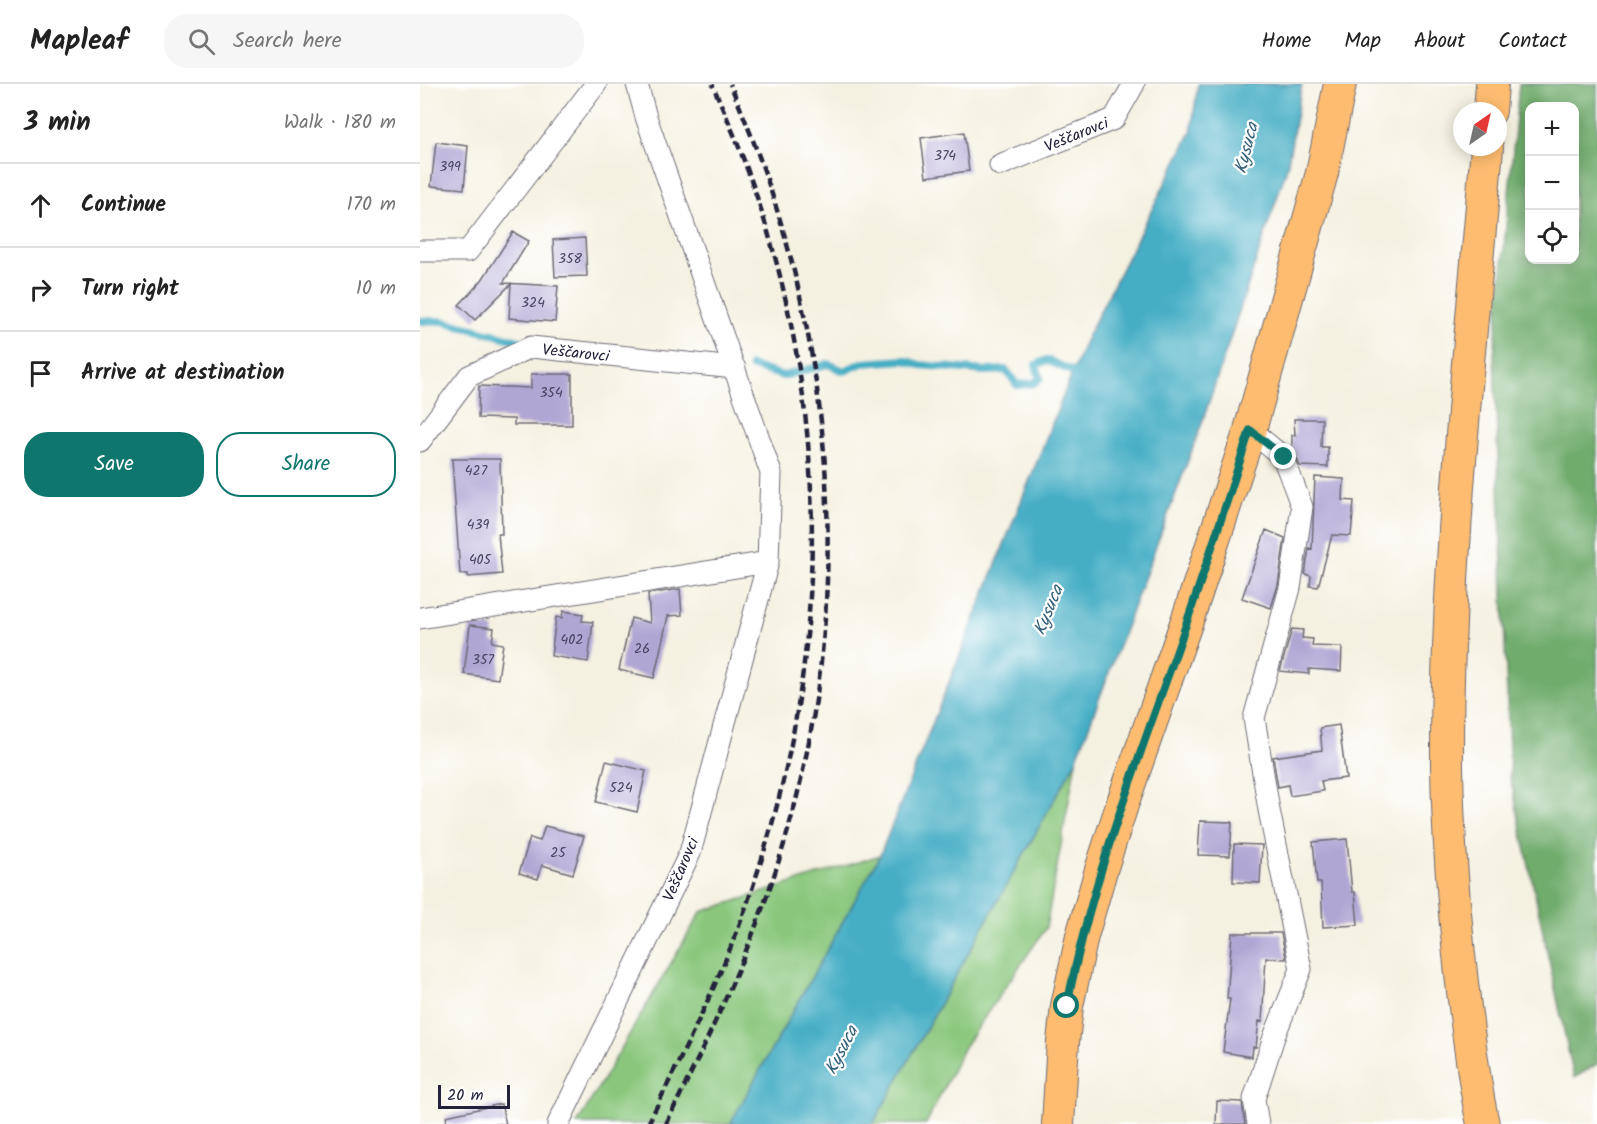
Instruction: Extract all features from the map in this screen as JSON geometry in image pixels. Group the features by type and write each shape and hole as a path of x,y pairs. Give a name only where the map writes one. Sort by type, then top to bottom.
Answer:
{"main road":[{"path":"1058,1124 1067,1006 1085,925 1124,799 1190,615 1250,430 1322,173 1340,84"},
{"path":"1491,102 1492,84"},
{"path":"1483,1124 1458,945 1447,757 1458,491 1486,156"}],"street":[{"path":"420,251 468,251 596,84"},
{"name":"Veščarovci","path":"558,1124 690,853 768,562 771,473 646,117 637,84"},
{"name":"Veščarovci","path":"1000,165 1114,119 1134,84"},
{"name":"Veščarovci","path":"420,441 469,376 531,347 735,368"},
{"path":"1250,430 1284,457 1302,507 1290,588 1254,718 1269,810 1302,969 1274,1037 1254,1099 1258,1124"},
{"path":"420,618 768,562"}],"green space":[{"path":"1519,84 1597,84 1597,1064 1574,1078 1510,777 1494,356"},
{"path":"1076,761 1046,928 964,1047 926,1124 873,1124"},
{"path":"880,855 730,1124 577,1124 701,912"}],"water":[{"name":"Kysuca","path":"1198,84 1302,84 1287,168 1201,426 1076,761 873,1124 730,1124 880,855 1085,341 1191,132"}],"building":[{"path":"964,132 969,171 926,177 921,138"},
{"path":"436,142 468,146 464,189 431,186"},
{"path":"513,232 529,241 503,283 558,286 555,322 509,318 511,284 475,320 459,305 482,280"},
{"path":"585,238 587,276 555,277 553,240"},
{"path":"531,374 572,374 572,425 514,425 514,419 478,418 479,386 531,388"},
{"path":"1294,419 1322,419 1321,447 1328,447 1328,467 1300,466 1292,448 1292,435 1295,435"},
{"path":"452,459 500,459 502,534 498,534 502,574 468,577 468,574 460,574"},
{"path":"1315,477 1344,479 1343,500 1354,501 1351,536 1332,535 1318,587 1310,586 1311,576 1305,574 1309,548 1312,549"},
{"path":"1266,530 1285,538 1278,585 1271,608 1242,598"},
{"path":"680,589 682,615 668,616 654,678 619,670 631,618 650,623 648,594"},
{"path":"563,611 583,614 582,621 593,622 588,662 551,656 556,617 562,618"},
{"path":"470,625 494,628 492,642 503,644 498,679 464,674"},
{"path":"1292,629 1303,630 1302,638 1313,639 1312,646 1342,647 1341,671 1309,669 1309,674 1280,671"},
{"path":"1339,725 1346,778 1321,781 1323,791 1290,796 1288,785 1278,787 1273,757 1322,750 1320,728"},
{"path":"606,761 646,771 637,812 596,802"},
{"path":"1200,821 1232,822 1230,856 1198,855"},
{"path":"545,826 584,836 573,874 542,865 538,879 519,873 530,838 540,841"},
{"path":"1347,839 1358,925 1323,927 1321,883 1317,883 1313,842"},
{"path":"1234,844 1262,845 1260,883 1233,882"},
{"path":"1232,933 1281,933 1286,957 1286,959 1266,958 1262,1022 1259,1021 1256,1047 1253,1047 1252,1057 1223,1052 1230,999 1227,999"},
{"path":"1217,1101 1242,1102 1245,1124 1216,1124"},
{"path":"501,1104 506,1124 447,1124 446,1116"}],"waterway":[{"path":"420,321 442,321 527,343"},
{"path":"751,366 783,376 828,364 844,371 862,363 904,360 920,365 985,371 1006,370 1017,385 1034,383 1040,378 1036,365 1047,360 1080,375"}],"railway":[{"path":"648,1124 720,974 755,880 783,780 802,679 811,578 810,478 800,377 780,278 751,180 712,84"},
{"path":"666,1124 746,951 784,844 808,749 822,653 828,556 824,459 813,363 793,268 766,175 730,84"}],"route":[{"path":"1067,1006 1082,936 1101,870 1190,615 1250,430 1284,457"}]}
